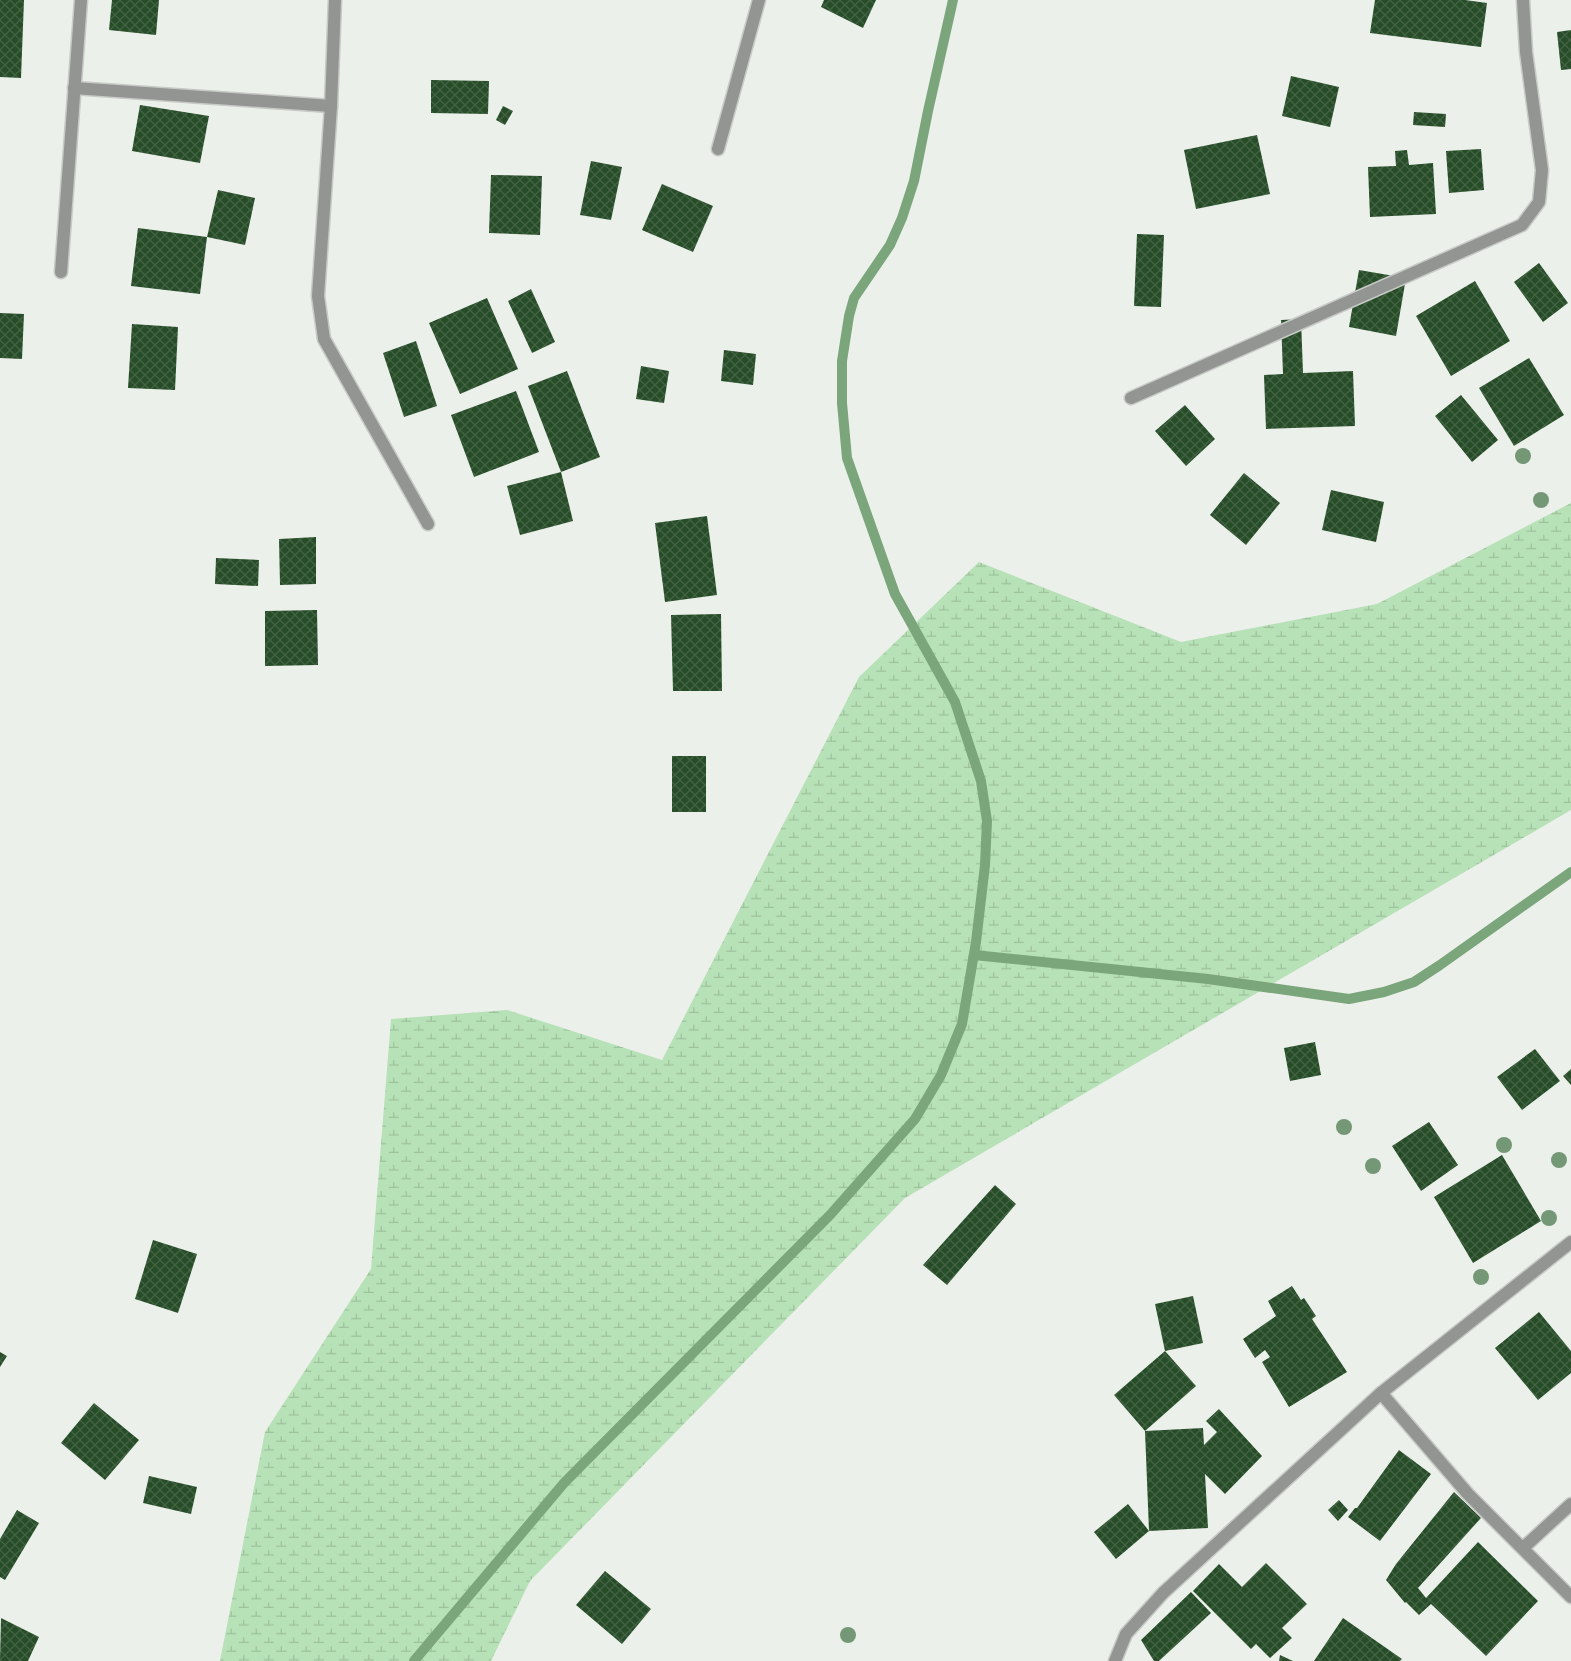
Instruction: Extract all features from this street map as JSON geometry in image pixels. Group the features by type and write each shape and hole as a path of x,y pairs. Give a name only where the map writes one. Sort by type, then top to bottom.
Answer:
{"street":[{"path":"61,272 81,0"},
{"path":"335,0 332,106 318,296 324,339 428,524"},
{"path":"718,148 759,0"},
{"path":"1130,398 1522,226 1539,202 1542,170 1526,52 1523,0"},
{"path":"74,88 332,106"},
{"path":"1115,1661 1126,1634 1163,1593 1381,1393 1571,1242"},
{"path":"1381,1393 1468,1494 1571,1597"},
{"path":"1522,1548 1571,1504"}],"green space":[{"path":"1571,503 1571,810 905,1198 530,1581 491,1661 220,1661 265,1432 371,1269 391,1019 507,1010 662,1060 859,677 979,562 1181,642 1377,604"}],"building":[{"path":"0,0 24,0 21,78 0,77"},
{"path":"112,0 159,0 156,35 109,30"},
{"path":"824,0 876,0 863,28 821,7"},
{"path":"1375,0 1465,0 1487,3 1481,47 1370,33"},
{"path":"1571,30 1571,69 1561,70 1557,32"},
{"path":"1291,76 1339,87 1330,127 1282,116"},
{"path":"431,80 489,81 488,114 431,113"},
{"path":"140,105 209,116 200,163 132,151"},
{"path":"503,106 513,111 505,125 496,120"},
{"path":"1414,112 1446,114 1445,127 1413,125"},
{"path":"1257,135 1270,194 1196,209 1184,150"},
{"path":"1481,149 1484,190 1449,193 1446,151"},
{"path":"1407,150 1409,165 1433,163 1436,214 1370,217 1368,167 1396,166 1395,151"},
{"path":"591,161 622,167 611,220 580,215"},
{"path":"491,175 542,176 540,235 489,233"},
{"path":"662,184 713,206 693,252 642,230"},
{"path":"218,190 255,198 245,245 207,237"},
{"path":"138,228 207,237 200,294 131,286"},
{"path":"1137,234 1164,235 1161,307 1134,306"},
{"path":"1539,263 1568,303 1543,322 1514,282"},
{"path":"1359,270 1406,278 1396,336 1349,327"},
{"path":"1475,281 1510,341 1451,376 1416,316"},
{"path":"531,289 555,342 532,353 508,301"},
{"path":"487,298 518,369 460,394 429,323"},
{"path":"0,313 24,314 22,359 0,358"},
{"path":"1301,319 1303,373 1353,371 1355,426 1266,429 1264,375 1283,374 1281,320"},
{"path":"132,324 178,327 175,390 128,388"},
{"path":"416,341 437,406 404,417 383,353"},
{"path":"724,350 756,354 753,385 721,381"},
{"path":"1529,358 1564,415 1514,446 1479,388"},
{"path":"641,366 669,371 664,403 636,399"},
{"path":"567,371 600,457 561,472 528,386"},
{"path":"516,391 539,452 474,477 451,415"},
{"path":"1461,395 1498,440 1472,462 1435,416"},
{"path":"1185,405 1215,439 1186,466 1155,431"},
{"path":"561,472 573,521 520,535 507,486"},
{"path":"1244,473 1280,503 1246,545 1210,515"},
{"path":"1331,490 1384,502 1376,542 1322,530"},
{"path":"707,516 717,595 665,602 655,523"},
{"path":"316,537 316,584 280,585 279,539"},
{"path":"216,558 259,560 258,586 215,584"},
{"path":"317,610 318,665 265,666 265,611"},
{"path":"721,614 722,691 673,691 671,615"},
{"path":"672,756 706,756 706,812 672,812"},
{"path":"1315,1042 1321,1075 1290,1081 1284,1048"},
{"path":"1535,1049 1560,1081 1522,1110 1497,1077"},
{"path":"1571,1069 1571,1085 1563,1076"},
{"path":"1429,1122 1458,1165 1421,1191 1392,1146"},
{"path":"1502,1155 1541,1221 1473,1263 1434,1197"},
{"path":"995,1185 1016,1204 947,1285 923,1265"},
{"path":"153,1240 197,1254 178,1313 135,1299"},
{"path":"1292,1286 1301,1300 1304,1298 1316,1316 1312,1319 1347,1372 1289,1407 1262,1362 1270,1357 1265,1350 1255,1358 1243,1339 1276,1316 1268,1301"},
{"path":"1193,1296 1203,1343 1165,1351 1155,1304"},
{"path":"1539,1312 1571,1351 1571,1373 1538,1400 1495,1348"},
{"path":"1165,1351 1196,1386 1145,1431 1114,1395"},
{"path":"0,1352 7,1356 0,1367"},
{"path":"94,1403 139,1440 105,1480 61,1443"},
{"path":"1219,1409 1262,1456 1225,1494 1205,1474 1208,1528 1149,1531 1145,1431 1203,1428 1204,1445 1217,1432 1206,1421"},
{"path":"1399,1450 1431,1474 1380,1541 1348,1517 1357,1508"},
{"path":"149,1476 197,1487 191,1514 143,1503"},
{"path":"1454,1492 1481,1518 1418,1588 1426,1598 1478,1542 1538,1601 1486,1656 1431,1604 1419,1615 1405,1603 1386,1580 1396,1564"},
{"path":"1339,1500 1348,1510 1338,1521 1328,1510"},
{"path":"1128,1504 1149,1531 1116,1559 1094,1532"},
{"path":"17,1510 39,1523 5,1580 0,1577 0,1539"},
{"path":"1266,1563 1307,1604 1282,1628 1292,1638 1270,1658 1256,1644 1251,1649 1193,1591 1219,1564 1242,1587"},
{"path":"605,1571 651,1609 622,1644 576,1605"},
{"path":"1191,1592 1211,1613 1159,1661 1154,1661 1141,1640"},
{"path":"1,1618 39,1637 28,1661 0,1661"},
{"path":"1343,1618 1402,1659 1400,1661 1314,1661"},
{"path":"1280,1655 1293,1661 1279,1661"}],"waterway":[{"path":"414,1661 564,1483 830,1215 915,1119 941,1075 962,1024 976,942 985,865 987,821 981,781 955,702 895,594 847,458 842,403 842,361 849,316 854,298 890,245 902,218 914,181 953,0"},
{"path":"974,955 1208,979 1349,999 1384,992 1414,982 1571,872"}]}
